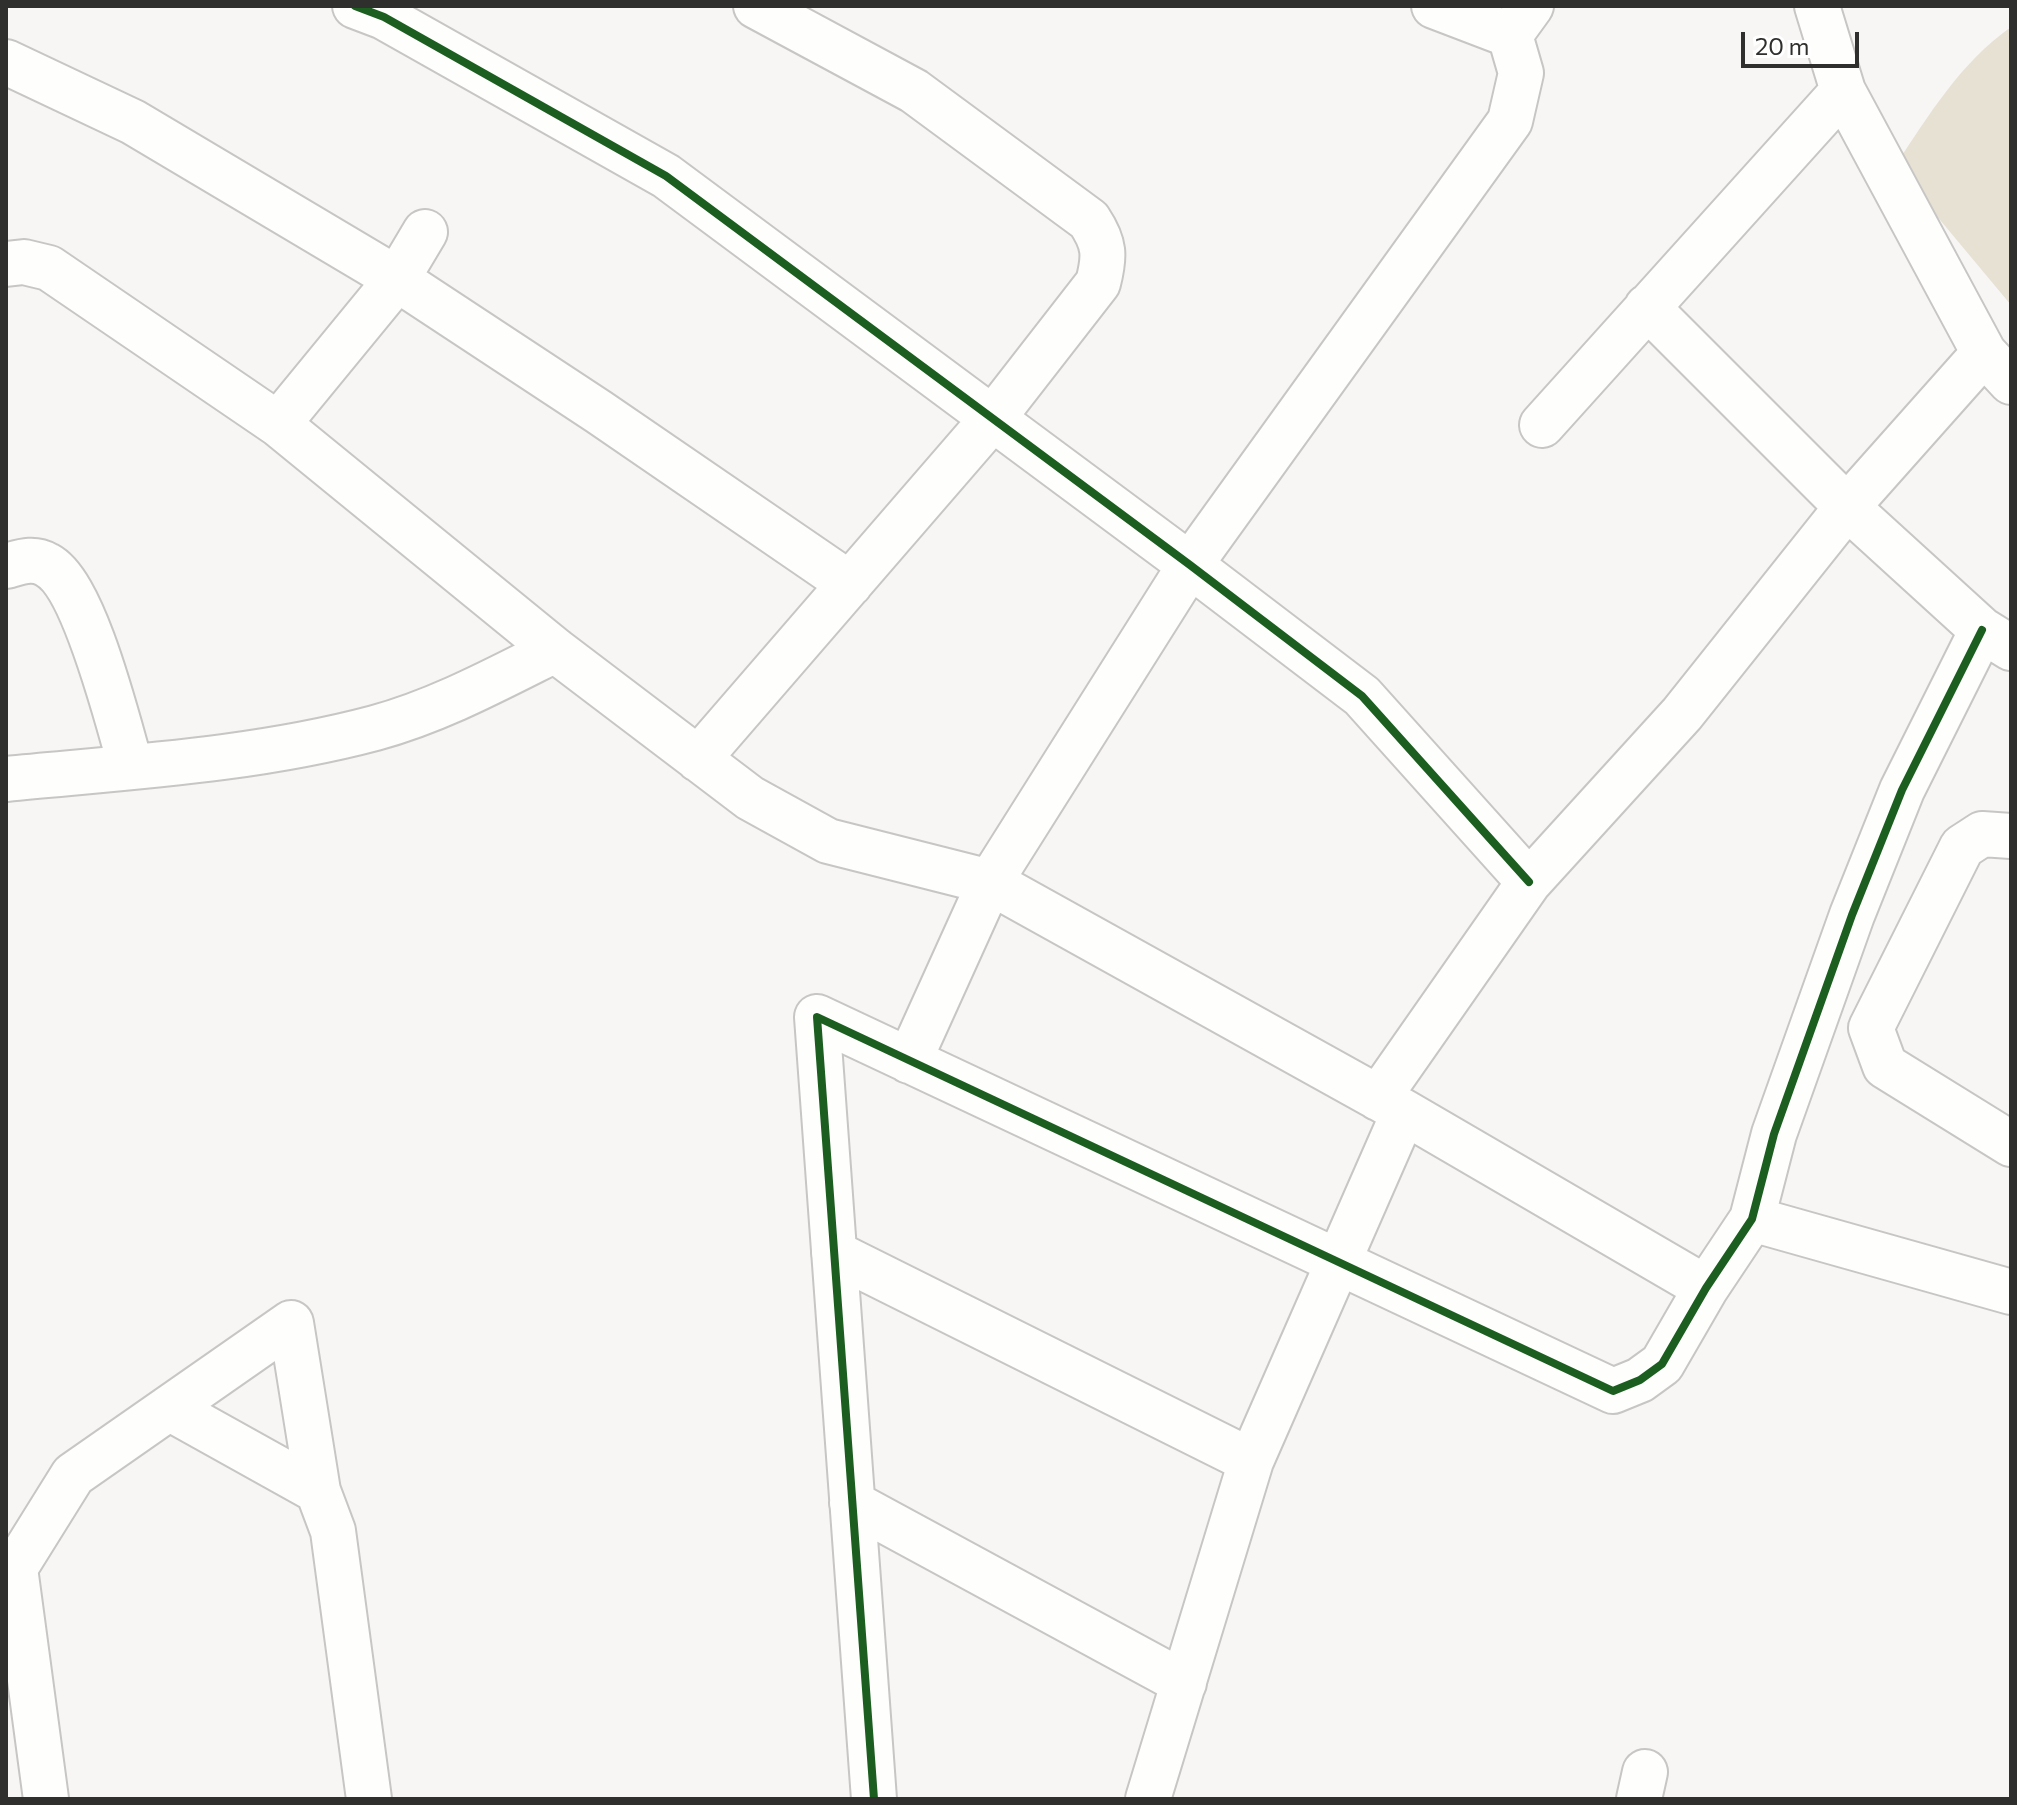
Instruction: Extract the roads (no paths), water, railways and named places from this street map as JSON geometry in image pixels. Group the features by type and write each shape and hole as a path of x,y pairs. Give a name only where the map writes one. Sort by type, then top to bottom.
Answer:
{"street":[{"path":"355,6 384,17 666,176 993,418 1362,696 1529,882"},
{"path":"698,759 993,418 1098,283 1104,261 1100,237 1089,220 914,91 756,6"},
{"path":"909,1061 990,882 1190,565 1510,121 1521,73 1521,21 1434,6"},
{"path":"1148,1799 1251,1461 1337,1264 1391,1105 1529,882 1682,714 1847,507 1998,368 1843,91 1817,6"},
{"path":"6,62 133,122 397,279 599,412 850,584"},
{"path":"1542,425 1843,91"},
{"path":"278,424 397,279 425,232"},
{"path":"6,264 24,262 49,268 278,424 555,650 750,798 828,841 990,882 1391,1105 1706,1288"},
{"path":"874,1799 817,1017 1337,1264 1613,1391 1640,1380 1662,1364 1706,1288 1752,1219 1774,1134 1852,915 1902,790 1996,639 1847,507 1647,307"},
{"path":"6,566 37,560 61,575 74,594 131,767"},
{"path":"6,779 266,750 377,728 463,696 555,650"},
{"path":"2011,836 1982,834 1962,847 1871,1028 1885,1066 2011,1144"},
{"path":"1752,1219 2011,1292"},
{"path":"834,1253 1251,1461"},
{"path":"46,1799 15,1568 73,1475 291,1323 318,1491 333,1531 369,1799"},
{"path":"169,1408 318,1491"},
{"path":"852,1503 1184,1683"}]}
